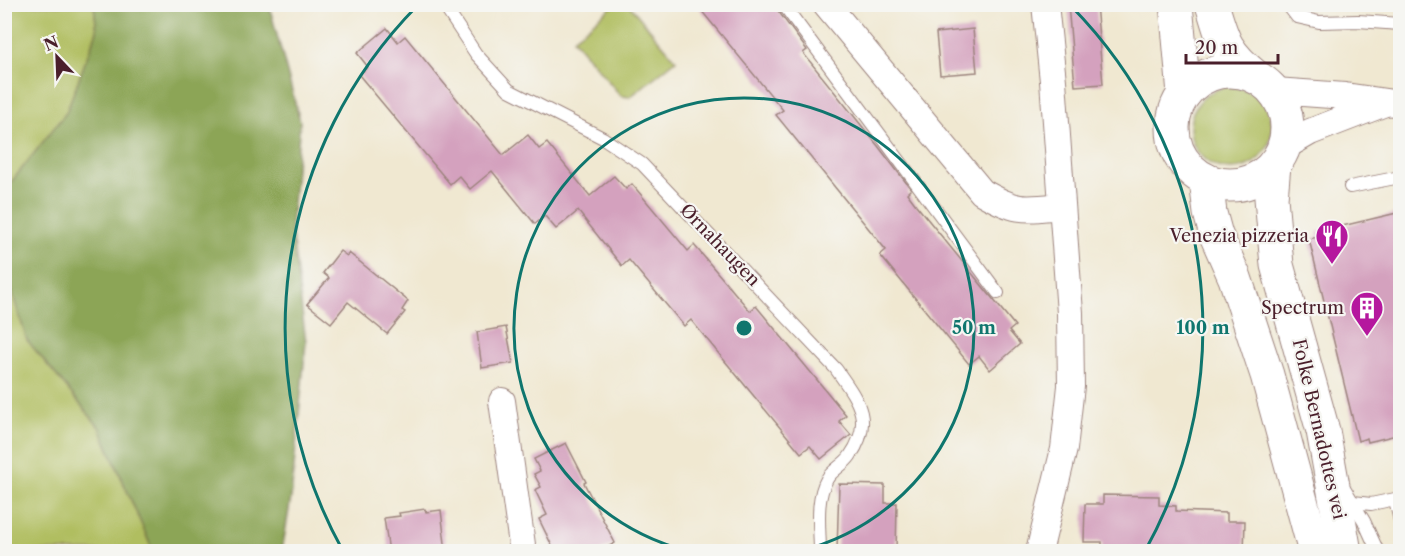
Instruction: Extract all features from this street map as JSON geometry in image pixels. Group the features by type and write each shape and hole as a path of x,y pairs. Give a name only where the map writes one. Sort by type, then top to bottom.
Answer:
{"main road":[{"path":"1176,4 1184,94"},
{"path":"1212,4 1228,50 1239,64 1265,84 1282,104 1287,118 1288,133 1279,156 1265,174 1243,184 1224,185 1206,180 1194,173 1184,162 1173,135 1173,121 1177,106 1184,94 1194,83 1217,72 1243,72 1265,84"},
{"name":"Folke Bernadottes vei","path":"1279,156 1271,198 1277,266 1330,464 1345,552"},
{"name":"Folke Bernadottes vei","path":"1206,180 1210,213 1216,235 1235,278 1267,375 1315,552"}],"street":[{"path":"826,4 982,192 1005,205 1026,210 1061,206"},
{"path":"1039,552 1064,449 1071,386 1070,313 1045,4"},
{"path":"1265,84 1394,103"},
{"path":"1279,156 1310,132 1394,103"},
{"path":"502,401 523,552"}],"lane":[{"name":"Ørnahaugen","path":"443,4 476,54 509,90 603,138 642,164 781,309 843,378 859,402 862,422 858,441 849,457 827,478 819,505 820,552"},
{"path":"783,4 998,293"},
{"path":"1287,4 1297,17 1319,22 1359,21 1401,24"},
{"path":"1350,188 1401,177"},
{"path":"1330,464 1353,502 1378,552"},
{"path":"1353,502 1371,504 1398,499 1401,522"}],"green space":[{"path":"5,5 94,5 97,31 66,113 5,190"},
{"path":"94,5 269,5 300,121 291,227 306,342 291,498 282,551 153,551 100,428 27,340 5,268 5,190 66,113 97,31"},
{"path":"614,5 629,5 676,60 630,97 621,96 573,39"},
{"path":"1231,87 1247,90 1260,99 1269,112 1272,128 1269,144 1260,157 1247,166 1231,169 1215,166 1202,157 1193,144 1190,128 1193,112 1202,99 1215,90"},
{"path":"4,268 27,340 100,428 153,551 5,551"}],"building":[{"path":"696,4 773,4 807,50 803,53 911,189 907,193 916,205 1015,326 1009,331 1020,344 990,370 979,356 969,364 880,255 886,250 776,115 783,110"},
{"path":"1068,4 1096,4 1103,84 1075,86"},
{"path":"387,28 398,42 405,36 503,155 528,135 539,149 547,143 590,196 614,176 626,189 632,184 688,251 694,245 750,311 756,306 846,415 839,421 851,435 821,459 810,446 801,453 691,320 684,326 629,260 622,266 578,211 556,229 545,216 535,224 492,171 470,189 459,176 450,184 359,75 368,67 357,53"},
{"path":"973,29 977,72 940,75 936,33"},
{"name":"Spectrum","path":"1401,212 1401,434 1368,442 1367,438 1358,441 1309,239 1318,237 1317,232"},
{"path":"340,251 347,256 349,253 408,301 402,310 405,312 387,334 348,302 331,323 307,304 329,278 323,273"},
{"path":"506,327 513,363 482,368 477,332"},
{"path":"566,443 615,543 599,552 555,552 539,519 547,515 535,490 541,487 534,474 540,471 534,459"},
{"path":"839,484 885,485 885,503 897,503 896,552 837,552"},
{"path":"1103,495 1159,496 1159,505 1176,506 1176,511 1227,513 1227,521 1245,521 1244,552 1102,552 1102,542 1084,542 1085,504 1103,504"},
{"path":"425,509 426,512 441,510 446,552 389,552 384,518"}],"place":[{"name":"Venezia pizzeria","path":"1332,265"},
{"name":"Spectrum","path":"1367,337"}]}
